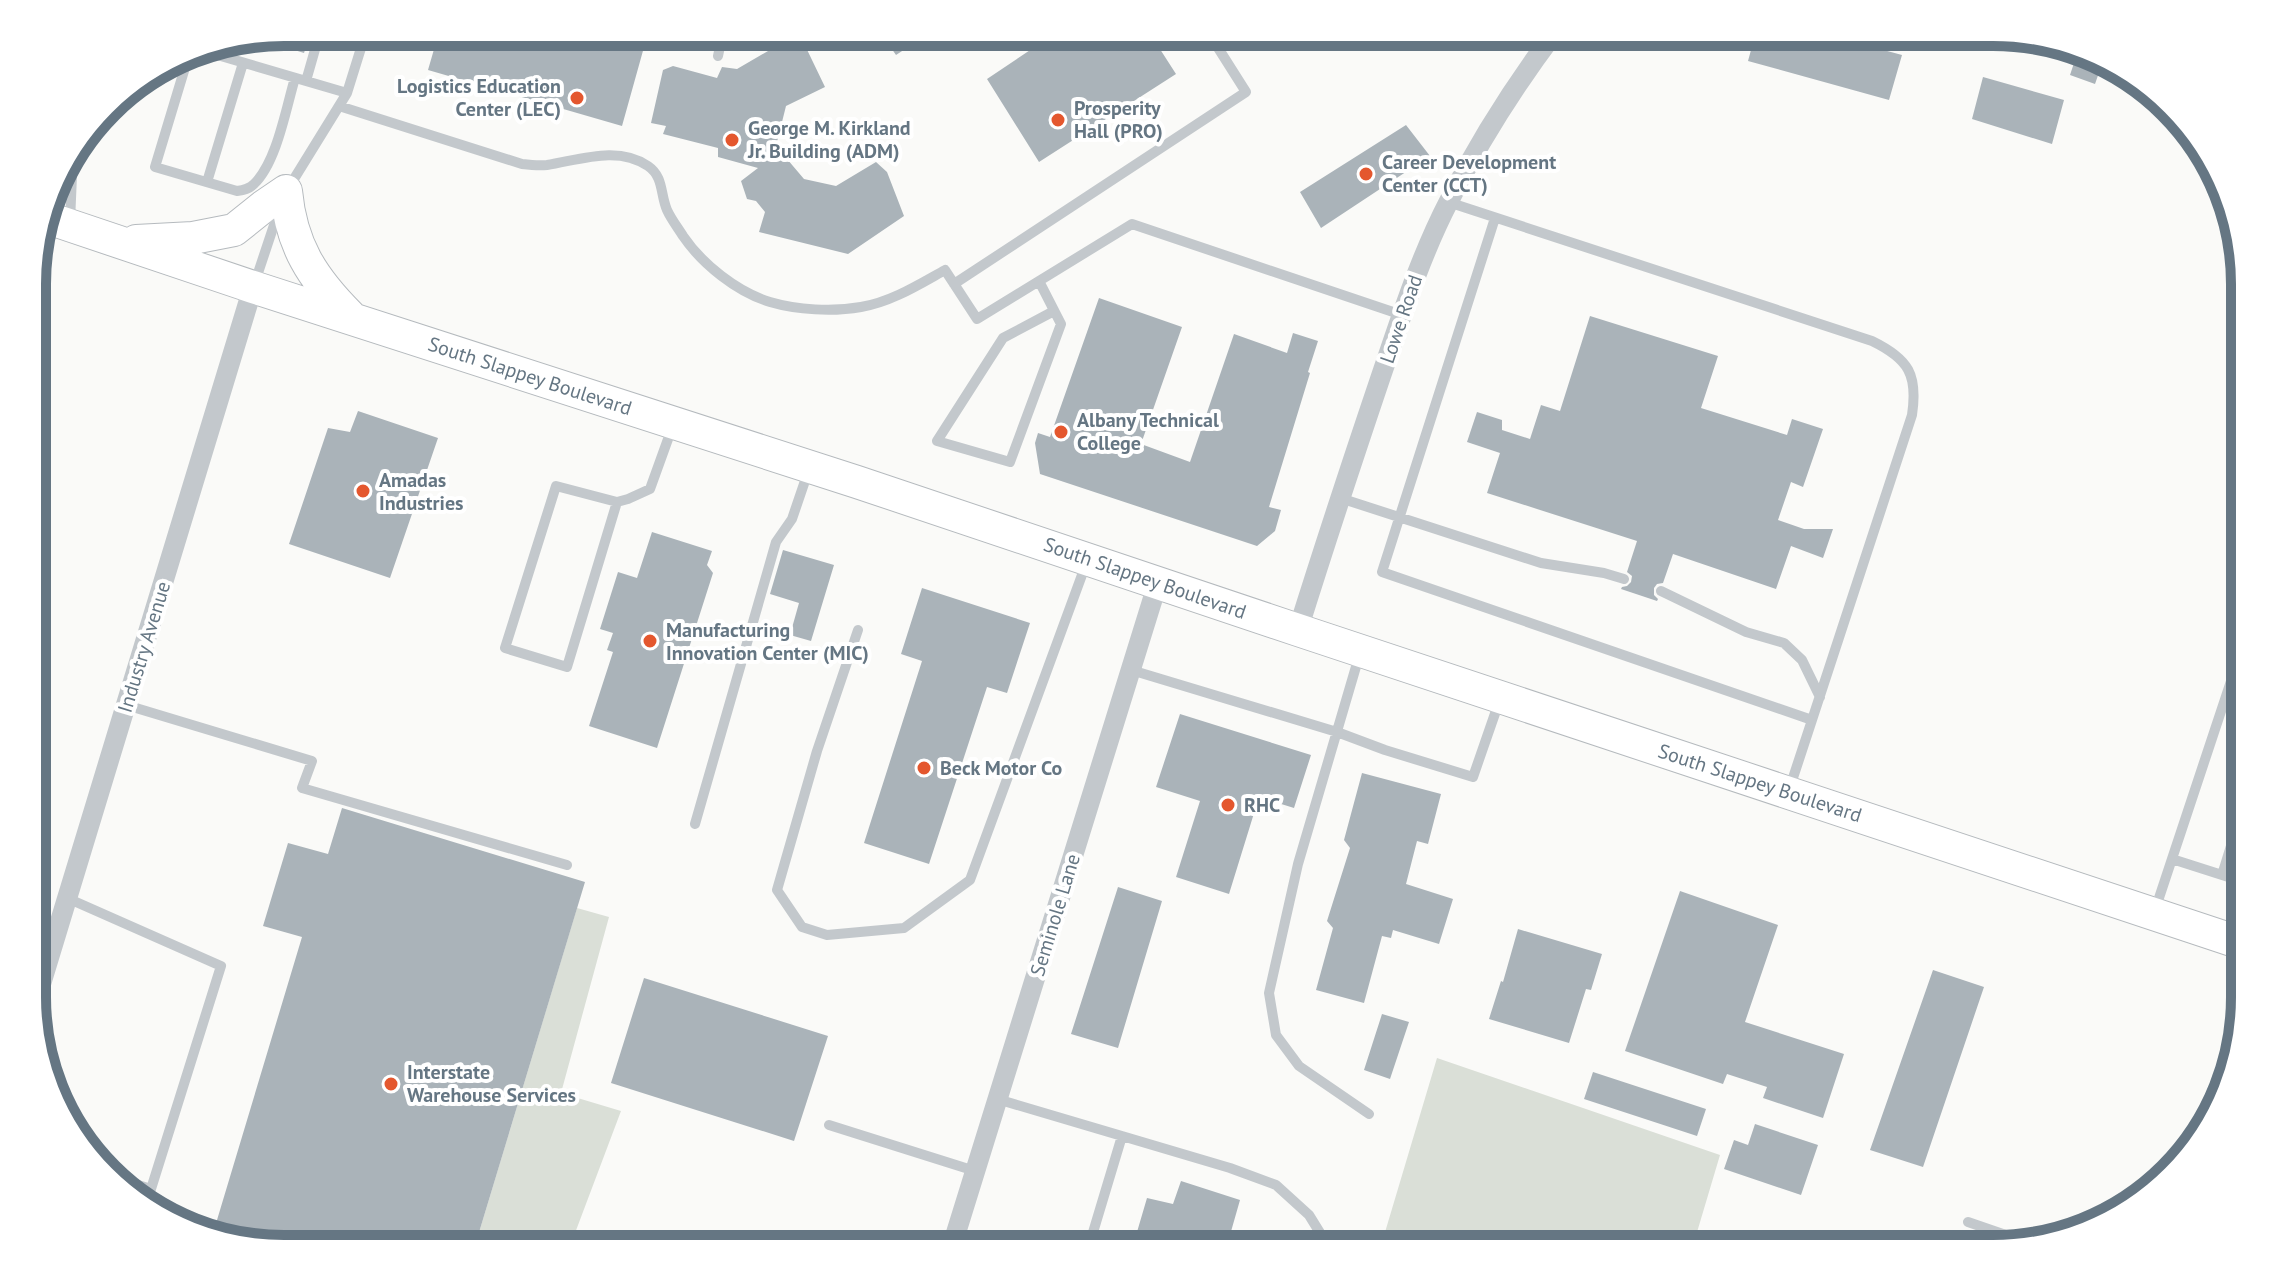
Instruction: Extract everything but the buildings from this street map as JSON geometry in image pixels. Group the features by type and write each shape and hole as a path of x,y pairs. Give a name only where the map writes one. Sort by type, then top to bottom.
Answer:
{"main road":[{"path":"121,242 193,238 234,230 286,191 293,230 304,260 329,295 354,320"},
{"name":"South Slappey Boulevard","path":"57,221 810,466 2230,939"}],"street":[{"name":"Lowe Road","path":"1298,630 1415,277 1448,202 1488,132 1545,46"},
{"name":"Industry Avenue","path":"46,950 67,898 253,287"},
{"name":"Seminole Lane","path":"955,1235 1158,582"}],"lane":[{"path":"954,284 1246,92 1217,46"},
{"path":"185,68 155,167 237,191 254,184 269,161 314,47"},
{"path":"253,287 286,191 347,93 361,47"},
{"path":"718,56 720,47"},
{"path":"219,56 347,93"},
{"path":"207,182 243,63"},
{"path":"339,106 522,164 545,165 613,154 647,165 659,178 666,208 704,261 734,285 769,302 828,309 862,307 897,296 945,270 977,319 1132,224 1402,315"},
{"path":"57,221 63,197"},
{"path":"1448,202 1872,341 1888,349 1908,366 1914,381 1912,415 1789,792"},
{"path":"1495,218 1382,572 1812,720"},
{"path":"1039,281 1061,324 1010,462 937,441 1003,338 1054,311"},
{"path":"617,502 567,667 505,648 556,486 617,502 650,489 674,422"},
{"path":"695,824 776,542 792,519 810,466"},
{"path":"1340,498 1541,563 1624,579"},
{"path":"858,630 817,751 777,890 802,927 827,935 904,928 970,880 1088,558"},
{"path":"1661,591 1746,632 1784,643 1802,660 1820,697"},
{"path":"1360,651 1298,864 1269,993 1276,1035 1299,1066 1369,1114"},
{"path":"1131,670 1473,777 1501,697"},
{"path":"2154,914 2230,684"},
{"path":"126,705 312,761 302,788 567,865"},
{"path":"2222,875 2230,849"},
{"path":"2172,859 2230,878"},
{"path":"67,898 221,966 151,1189 142,1188"},
{"path":"997,1099 1230,1168 1276,1185 1309,1215 1321,1234"},
{"path":"829,1125 975,1171"},
{"path":"1092,1235 1122,1136"},
{"path":"1968,1222 2003,1234"}],"shaded area":[{"path":"577,908 609,917 561,1093 621,1111 574,1235 478,1235"},
{"path":"1437,1058 1720,1155 1696,1234 1384,1234"}],"place":[{"name":"Logistics Education Center (LEC)","path":"577,98"},
{"name":"Prosperity Hall (PRO)","path":"1058,120"},
{"name":"George M. Kirkland Jr. Building (ADM)","path":"732,140"},
{"name":"Career Development Center (CCT)","path":"1366,174"},
{"name":"Albany Technical College","path":"1061,432"},
{"name":"Amadas Industries","path":"363,491"},
{"name":"Manufacturing Innovation Center (MIC)","path":"650,641"},
{"name":"Beck Motor Co","path":"924,768"},
{"name":"RHC","path":"1228,805"},
{"name":"Interstate Warehouse Services","path":"391,1084"}]}
